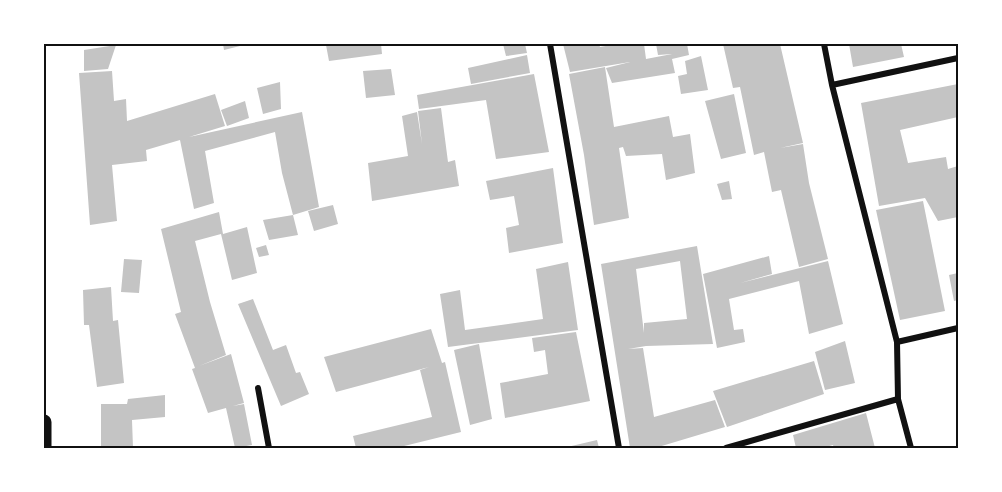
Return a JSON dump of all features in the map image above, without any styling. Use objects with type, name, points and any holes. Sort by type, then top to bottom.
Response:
[{"type":"main road","points":[[44,422],[45,448]]},
{"type":"street","points":[[550,44],[619,448]]},
{"type":"street","points":[[824,44],[832,85],[897,342],[898,399],[911,448]]},
{"type":"street","points":[[832,85],[958,58]]},
{"type":"street","points":[[897,342],[958,328]]},
{"type":"street","points":[[258,388],[268,448]]},
{"type":"street","points":[[726,448],[898,399]]},
{"type":"building","points":[[223,44],[248,44],[224,50]]},
{"type":"building","points":[[381,44],[382,54],[329,61],[326,45]]},
{"type":"building","points":[[503,44],[525,44],[527,53],[506,56]]},
{"type":"building","points":[[563,44],[599,44],[600,47],[617,44],[644,44],[646,59],[672,54],[658,55],[656,44],[687,44],[689,55],[672,59],[675,73],[612,83],[606,68],[630,62],[570,72]]},
{"type":"building","points":[[723,44],[780,44],[803,143],[780,148],[803,144],[809,183],[828,259],[799,267],[781,190],[772,192],[764,152],[754,155],[740,87],[733,88]]},
{"type":"building","points":[[849,44],[901,44],[904,57],[853,67]]},
{"type":"building","points":[[116,45],[108,69],[84,71],[84,50]]},
{"type":"building","points":[[527,55],[530,73],[471,84],[468,68]]},
{"type":"building","points":[[701,56],[708,90],[681,94],[678,76],[687,74],[685,61]]},
{"type":"building","points":[[605,67],[614,127],[669,116],[673,137],[690,134],[695,173],[666,180],[662,154],[626,156],[623,147],[619,148],[629,218],[594,225],[569,74]]},
{"type":"building","points":[[391,69],[395,95],[366,98],[363,71]]},
{"type":"building","points":[[112,71],[114,101],[126,99],[127,121],[215,94],[225,126],[189,137],[302,112],[319,207],[293,215],[282,173],[275,132],[205,151],[214,203],[194,209],[180,140],[146,150],[147,161],[112,165],[117,221],[90,225],[79,73]]},
{"type":"building","points":[[534,74],[549,152],[496,159],[486,100],[419,109],[417,95]]},
{"type":"building","points":[[280,82],[281,109],[263,114],[257,88]]},
{"type":"building","points":[[958,84],[958,117],[900,130],[908,163],[946,157],[948,169],[958,166],[958,217],[938,221],[925,198],[879,206],[861,103]]},
{"type":"building","points":[[734,94],[746,153],[721,159],[705,101]]},
{"type":"building","points":[[245,101],[249,118],[227,126],[221,110]]},
{"type":"building","points":[[441,108],[448,162],[455,160],[459,186],[372,201],[368,163],[408,156],[402,116],[417,112],[422,144],[418,111]]},
{"type":"building","points":[[553,168],[563,243],[509,253],[506,228],[519,225],[514,196],[490,200],[486,181]]},
{"type":"building","points":[[729,181],[732,199],[722,200],[717,184]]},
{"type":"building","points":[[923,201],[945,311],[900,320],[876,210]]},
{"type":"building","points":[[333,205],[338,224],[314,231],[308,211]]},
{"type":"building","points":[[219,212],[223,234],[247,227],[257,273],[232,280],[221,234],[195,241],[226,355],[199,366],[231,354],[244,403],[233,406],[244,404],[252,445],[235,448],[226,408],[208,413],[192,369],[195,368],[175,314],[181,312],[161,229]]},
{"type":"building","points":[[293,215],[298,235],[269,240],[263,220]]},
{"type":"building","points":[[266,245],[269,255],[259,257],[256,248]]},
{"type":"building","points":[[697,246],[713,344],[646,346],[628,349],[643,348],[654,417],[715,400],[725,427],[655,448],[630,448],[601,264]],"holes":[[[680,261],[687,319],[644,323],[644,333],[636,269]]]},
{"type":"building","points":[[769,256],[772,274],[740,283],[828,261],[843,324],[809,334],[799,281],[729,299],[734,330],[743,329],[745,342],[717,348],[703,274]]},
{"type":"building","points":[[124,259],[142,260],[139,293],[121,292]]},
{"type":"building","points":[[568,262],[578,330],[448,347],[440,294],[460,290],[465,330],[543,319],[536,269]]},
{"type":"building","points":[[958,273],[958,300],[954,301],[949,275]]},
{"type":"building","points":[[111,287],[113,321],[118,320],[124,383],[97,387],[89,325],[84,325],[83,290]]},
{"type":"building","points":[[253,299],[273,350],[286,345],[296,373],[300,372],[309,394],[281,406],[238,304]]},
{"type":"building","points":[[431,329],[442,363],[445,362],[461,432],[396,448],[356,448],[353,436],[432,417],[420,370],[429,367],[336,392],[324,357]]},
{"type":"building","points":[[576,332],[590,401],[505,418],[500,383],[548,374],[545,350],[534,352],[532,338]]},
{"type":"building","points":[[845,341],[855,383],[825,390],[815,352]]},
{"type":"building","points":[[479,344],[492,419],[470,425],[454,350]]},
{"type":"building","points":[[814,361],[824,394],[727,427],[713,391]]},
{"type":"building","points":[[165,395],[165,417],[132,420],[133,448],[101,448],[101,404],[127,404],[128,399]]},
{"type":"building","points":[[866,413],[875,448],[834,448],[833,445],[822,448],[796,448],[793,435]]},
{"type":"building","points":[[597,440],[599,448],[563,448]]}]
